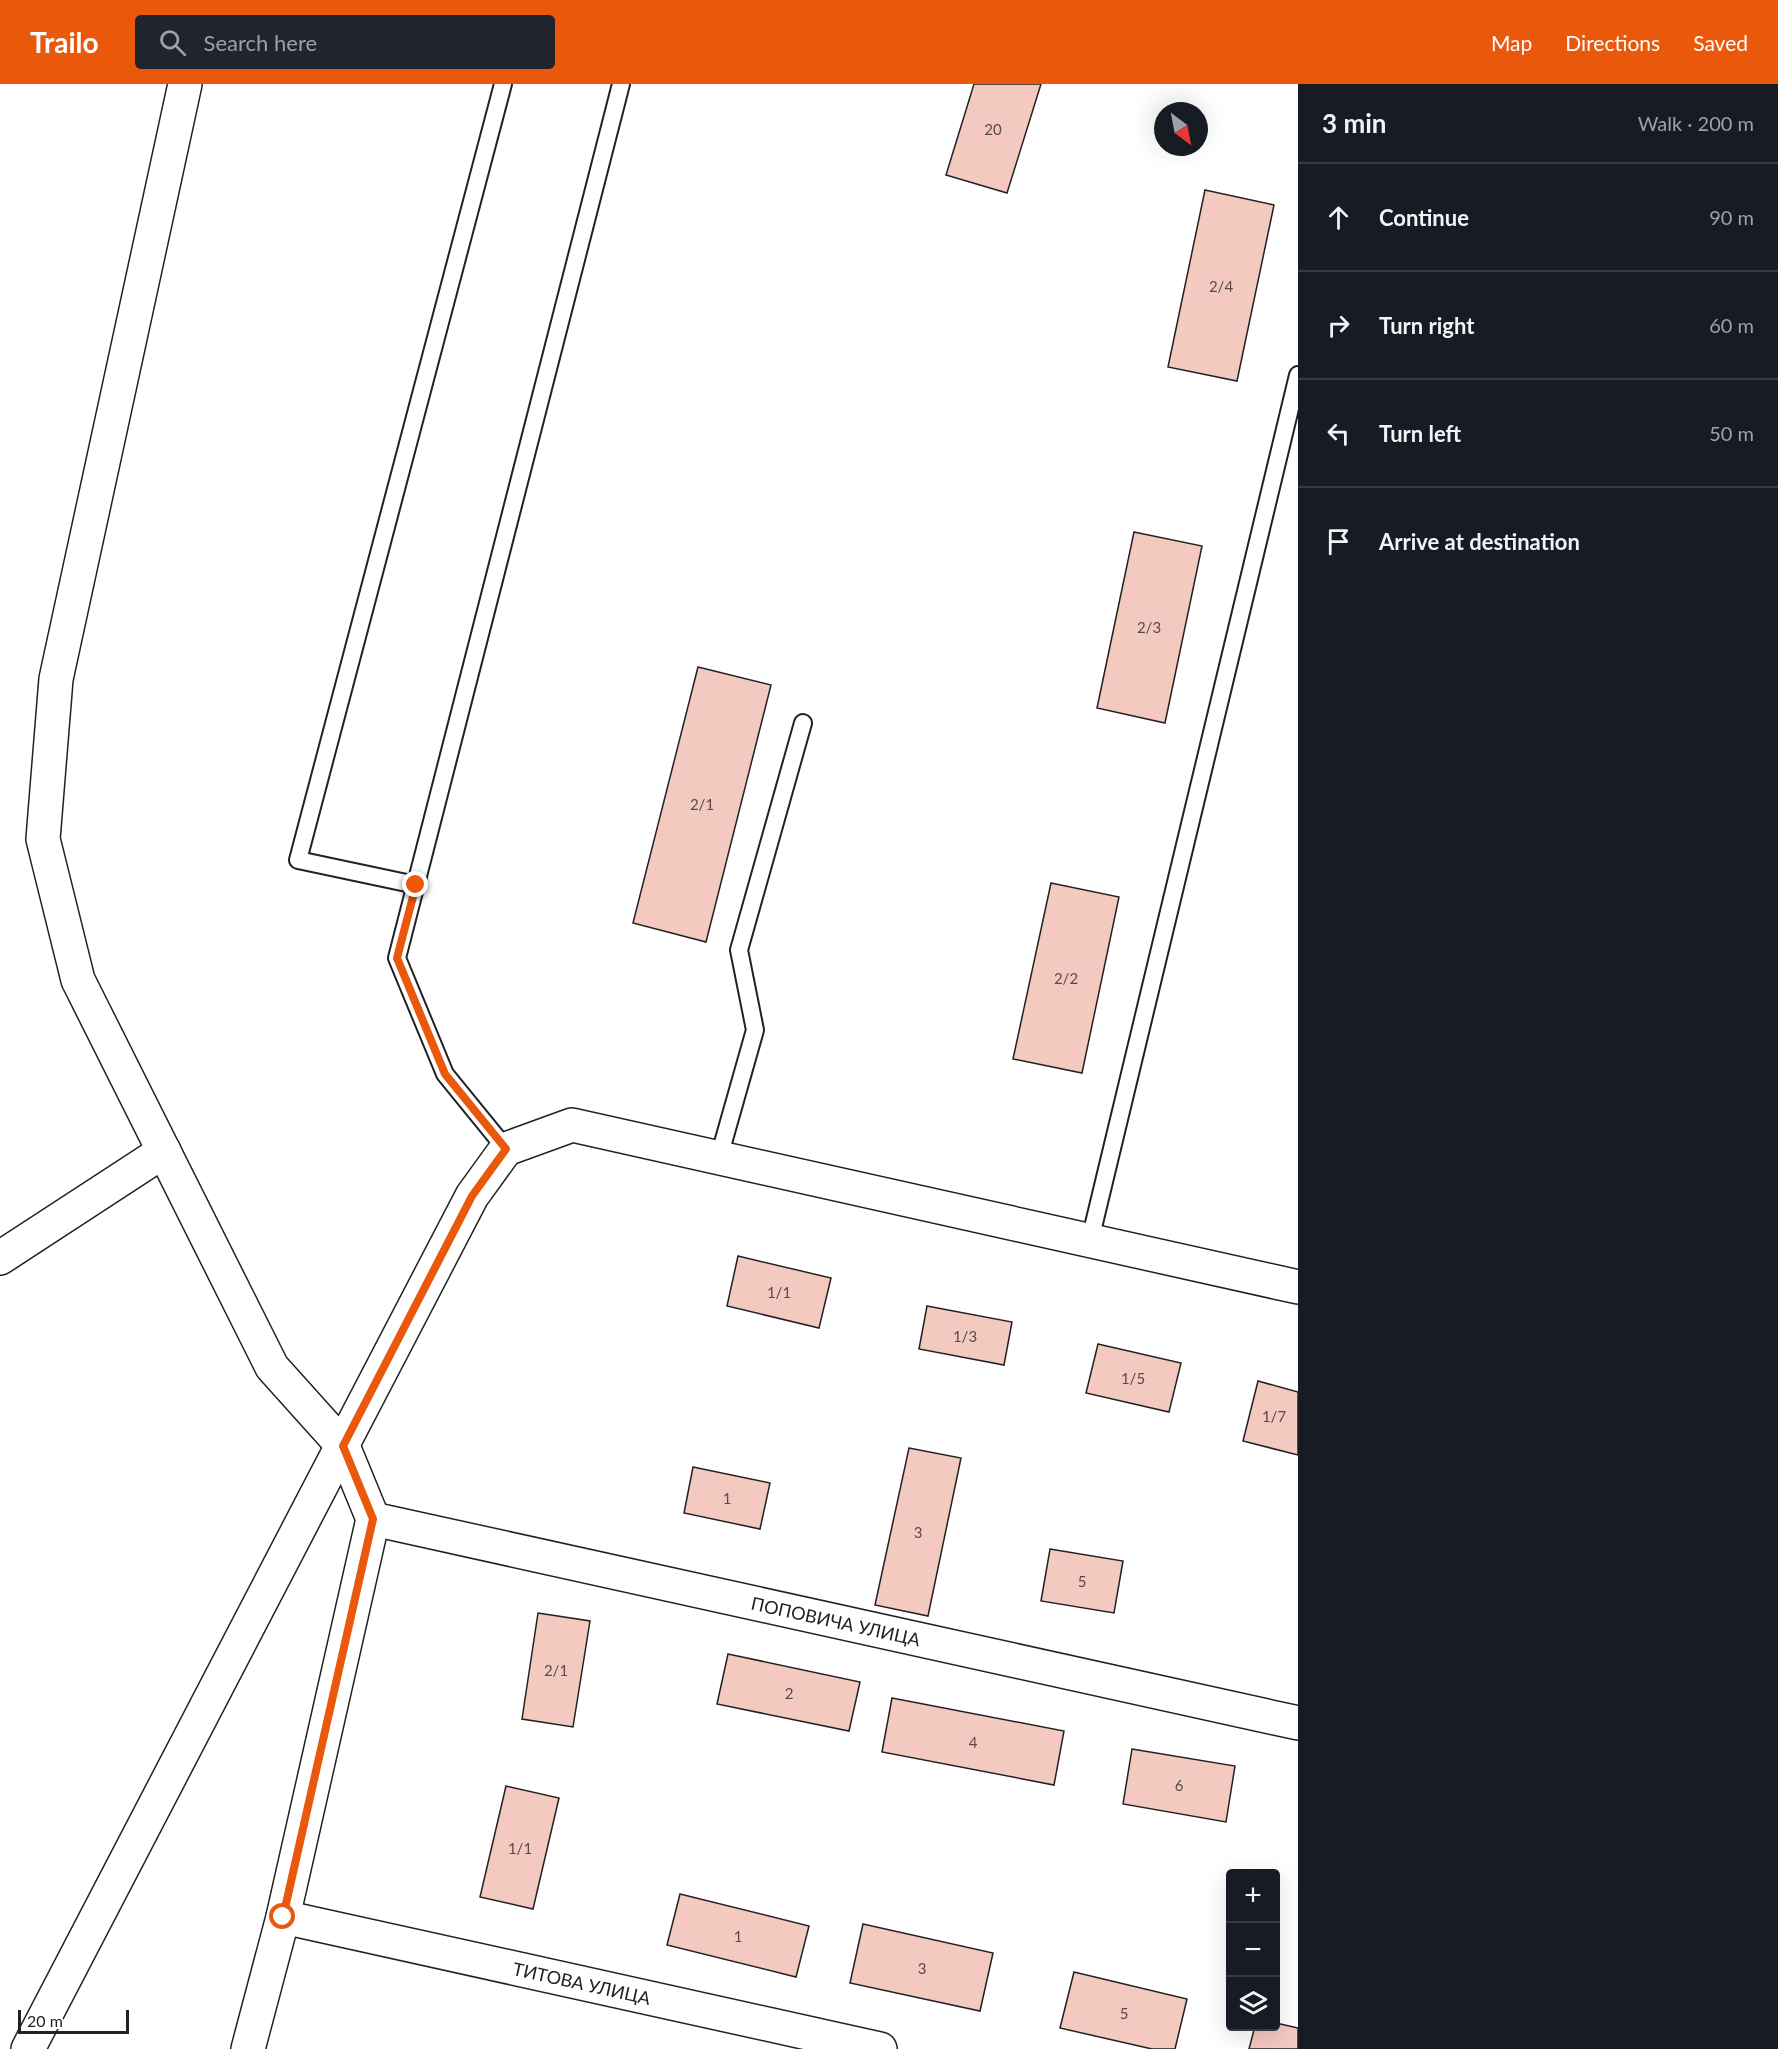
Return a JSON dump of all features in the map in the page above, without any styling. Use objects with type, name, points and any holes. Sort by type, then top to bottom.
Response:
[{"type":"street","points":[[185,84],[56,680],[43,839],[78,980],[272,1367],[343,1446],[373,1519],[283,1917],[248,2049]]},
{"type":"street","points":[[28,2049],[472,1196],[506,1149],[572,1125],[1298,1287]]},
{"type":"street","points":[[0,1258],[164,1151]]},
{"type":"street","name":"ПОПОВИЧА УЛИЦА","points":[[373,1519],[1298,1724]]},
{"type":"street","name":"ТИТОВА УЛИЦА","points":[[283,1917],[880,2049]]},
{"type":"lane","points":[[416,885],[298,860],[503,84]]},
{"type":"lane","points":[[506,1149],[445,1074],[397,958],[621,84]]},
{"type":"lane","points":[[1090,1240],[1298,375]]},
{"type":"lane","points":[[719,1157],[755,1030],[739,950],[803,723]]},
{"type":"building","points":[[974,84],[1041,84],[1007,193],[946,175]]},
{"type":"building","points":[[1205,190],[1274,205],[1237,381],[1168,367]]},
{"type":"building","points":[[1134,532],[1202,546],[1165,723],[1097,708]]},
{"type":"building","points":[[698,667],[771,685],[706,942],[633,923]]},
{"type":"building","points":[[1051,883],[1119,897],[1082,1073],[1013,1059]]},
{"type":"building","points":[[738,1256],[831,1278],[819,1328],[727,1306]]},
{"type":"building","points":[[927,1306],[1012,1322],[1004,1365],[919,1349]]},
{"type":"building","points":[[1098,1344],[1181,1363],[1169,1412],[1086,1393]]},
{"type":"building","points":[[1258,1381],[1298,1392],[1298,1455],[1243,1441]]},
{"type":"building","points":[[909,1448],[961,1458],[928,1616],[875,1605]]},
{"type":"building","points":[[693,1467],[770,1483],[760,1529],[684,1513]]},
{"type":"building","points":[[1050,1549],[1123,1561],[1114,1613],[1041,1601]]},
{"type":"building","points":[[538,1613],[590,1621],[573,1727],[522,1719]]},
{"type":"building","points":[[728,1654],[860,1682],[849,1731],[717,1704]]},
{"type":"building","points":[[892,1698],[1064,1731],[1054,1785],[882,1752]]},
{"type":"building","points":[[1132,1749],[1235,1766],[1226,1822],[1123,1804]]},
{"type":"building","points":[[506,1786],[559,1798],[533,1909],[480,1897]]},
{"type":"building","points":[[680,1894],[809,1926],[796,1977],[667,1945]]},
{"type":"building","points":[[863,1924],[993,1953],[980,2011],[850,1983]]},
{"type":"building","points":[[1074,1972],[1187,1999],[1175,2049],[1152,2049],[1060,2028]]},
{"type":"building","points":[[1280,2024],[1298,2028],[1298,2049],[1249,2049],[1254,2031],[1280,2031]]},
{"type":"route","points":[[283,1917],[373,1519],[343,1446],[472,1196],[506,1149],[445,1074],[397,958],[416,885]]}]
